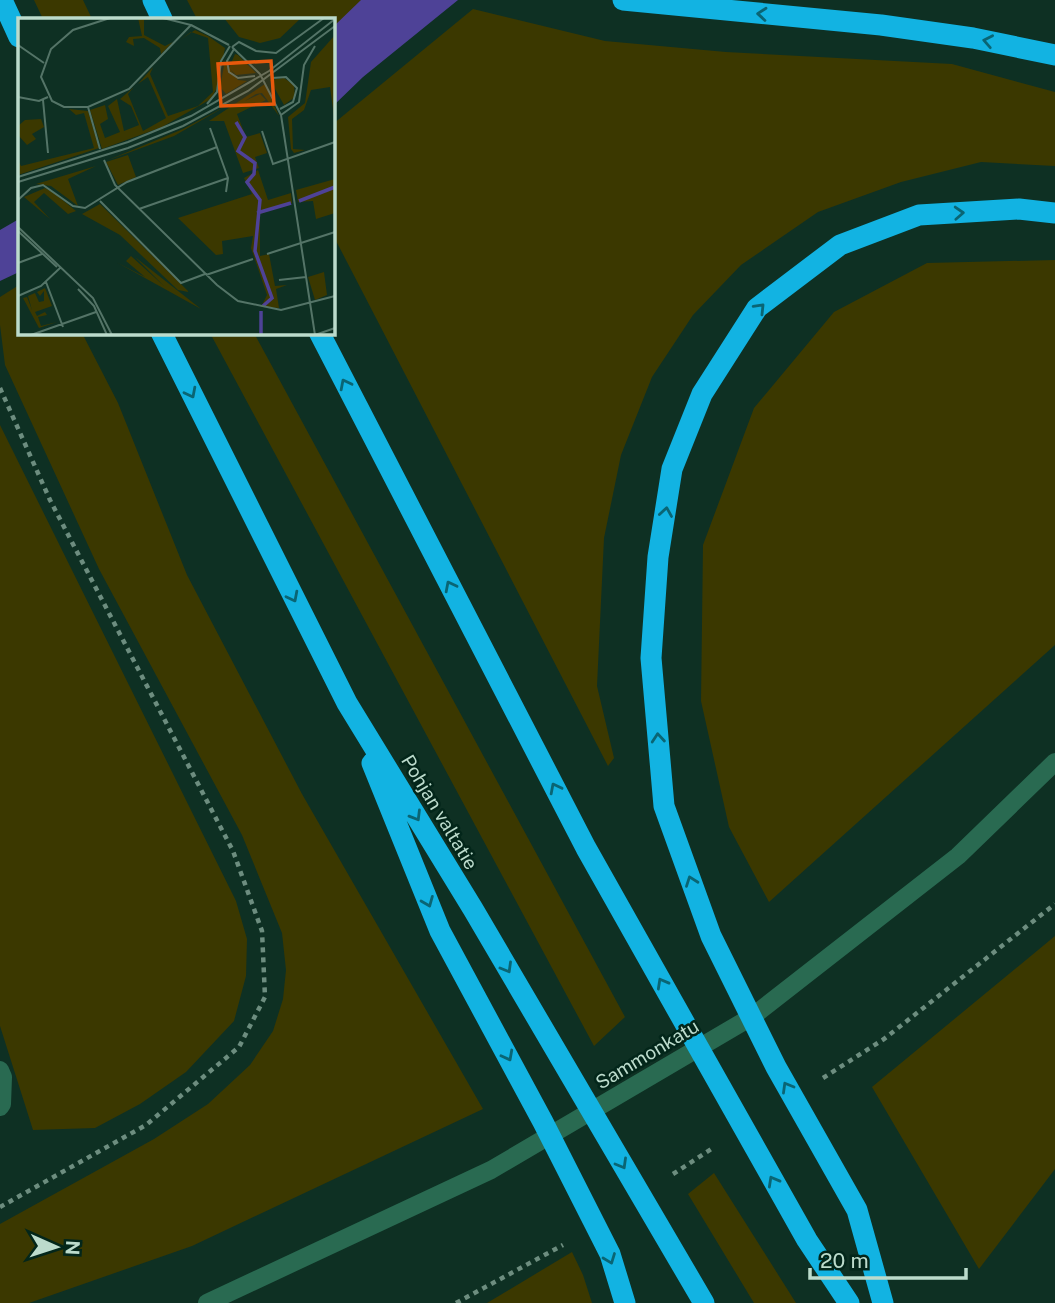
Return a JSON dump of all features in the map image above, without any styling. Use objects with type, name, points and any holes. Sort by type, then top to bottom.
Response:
[{"type":"highway","points":[[2,0],[18,35]]},
{"type":"highway","points":[[153,0],[162,18]]},
{"type":"highway","points":[[623,0],[881,25],[974,38],[1055,55]]},
{"type":"highway","points":[[883,1303],[857,1210],[776,1067],[711,936],[664,806],[651,658],[658,557],[673,469],[702,394],[757,308],[840,244],[919,215],[1019,209],[1055,213]]},
{"type":"highway","name":"Pohjan valtatie","points":[[161,334],[347,703],[473,909],[700,1296]]},
{"type":"highway","points":[[320,334],[586,848],[807,1240],[849,1303]]},
{"type":"highway","points":[[347,703],[440,931],[604,1242],[625,1303]]},
{"type":"main road","name":"Sammonkatu","points":[[208,1303],[491,1170],[752,1016],[958,856],[1055,762]]},
{"type":"main road","points":[[0,1070],[3,1077],[0,1107]]},
{"type":"path","points":[[0,388],[50,500],[233,851],[262,931],[265,997],[239,1047],[146,1125],[0,1208]]},
{"type":"shaded area","points":[[34,0],[83,0],[92,18],[43,18]]},
{"type":"shaded area","points":[[187,0],[384,0],[334,42],[334,18],[196,18]]},
{"type":"shaded area","points":[[361,0],[458,0],[363,77],[334,105],[334,26]]},
{"type":"shaded area","points":[[473,9],[605,41],[726,52],[952,64],[1055,92],[1055,166],[981,162],[901,182],[818,212],[741,265],[693,315],[652,377],[621,455],[604,538],[597,686],[614,758],[608,766],[334,237],[334,123]]},
{"type":"shaded area","points":[[18,220],[18,272],[0,281],[0,230]]},
{"type":"shaded area","points":[[1055,260],[1055,645],[769,902],[729,827],[701,701],[703,545],[754,408],[834,312],[927,263]]},
{"type":"shaded area","points":[[18,286],[18,334],[83,334],[118,403],[187,575],[302,794],[483,1109],[192,1246],[29,1303],[0,1303],[0,1224],[154,1139],[208,1104],[250,1065],[273,1031],[283,999],[286,970],[282,933],[242,835],[99,569],[5,365],[0,297]]},
{"type":"shaded area","points":[[211,334],[255,334],[625,1017],[594,1046]]},
{"type":"shaded area","points":[[0,425],[236,901],[247,939],[246,976],[234,1021],[186,1072],[140,1104],[95,1128],[33,1130],[0,1026]]},
{"type":"shaded area","points":[[1055,936],[1055,1169],[979,1269],[872,1087]]},
{"type":"shaded area","points":[[714,1173],[796,1303],[754,1303],[688,1194]]},
{"type":"shaded area","points":[[572,1252],[592,1303],[487,1303]]}]
